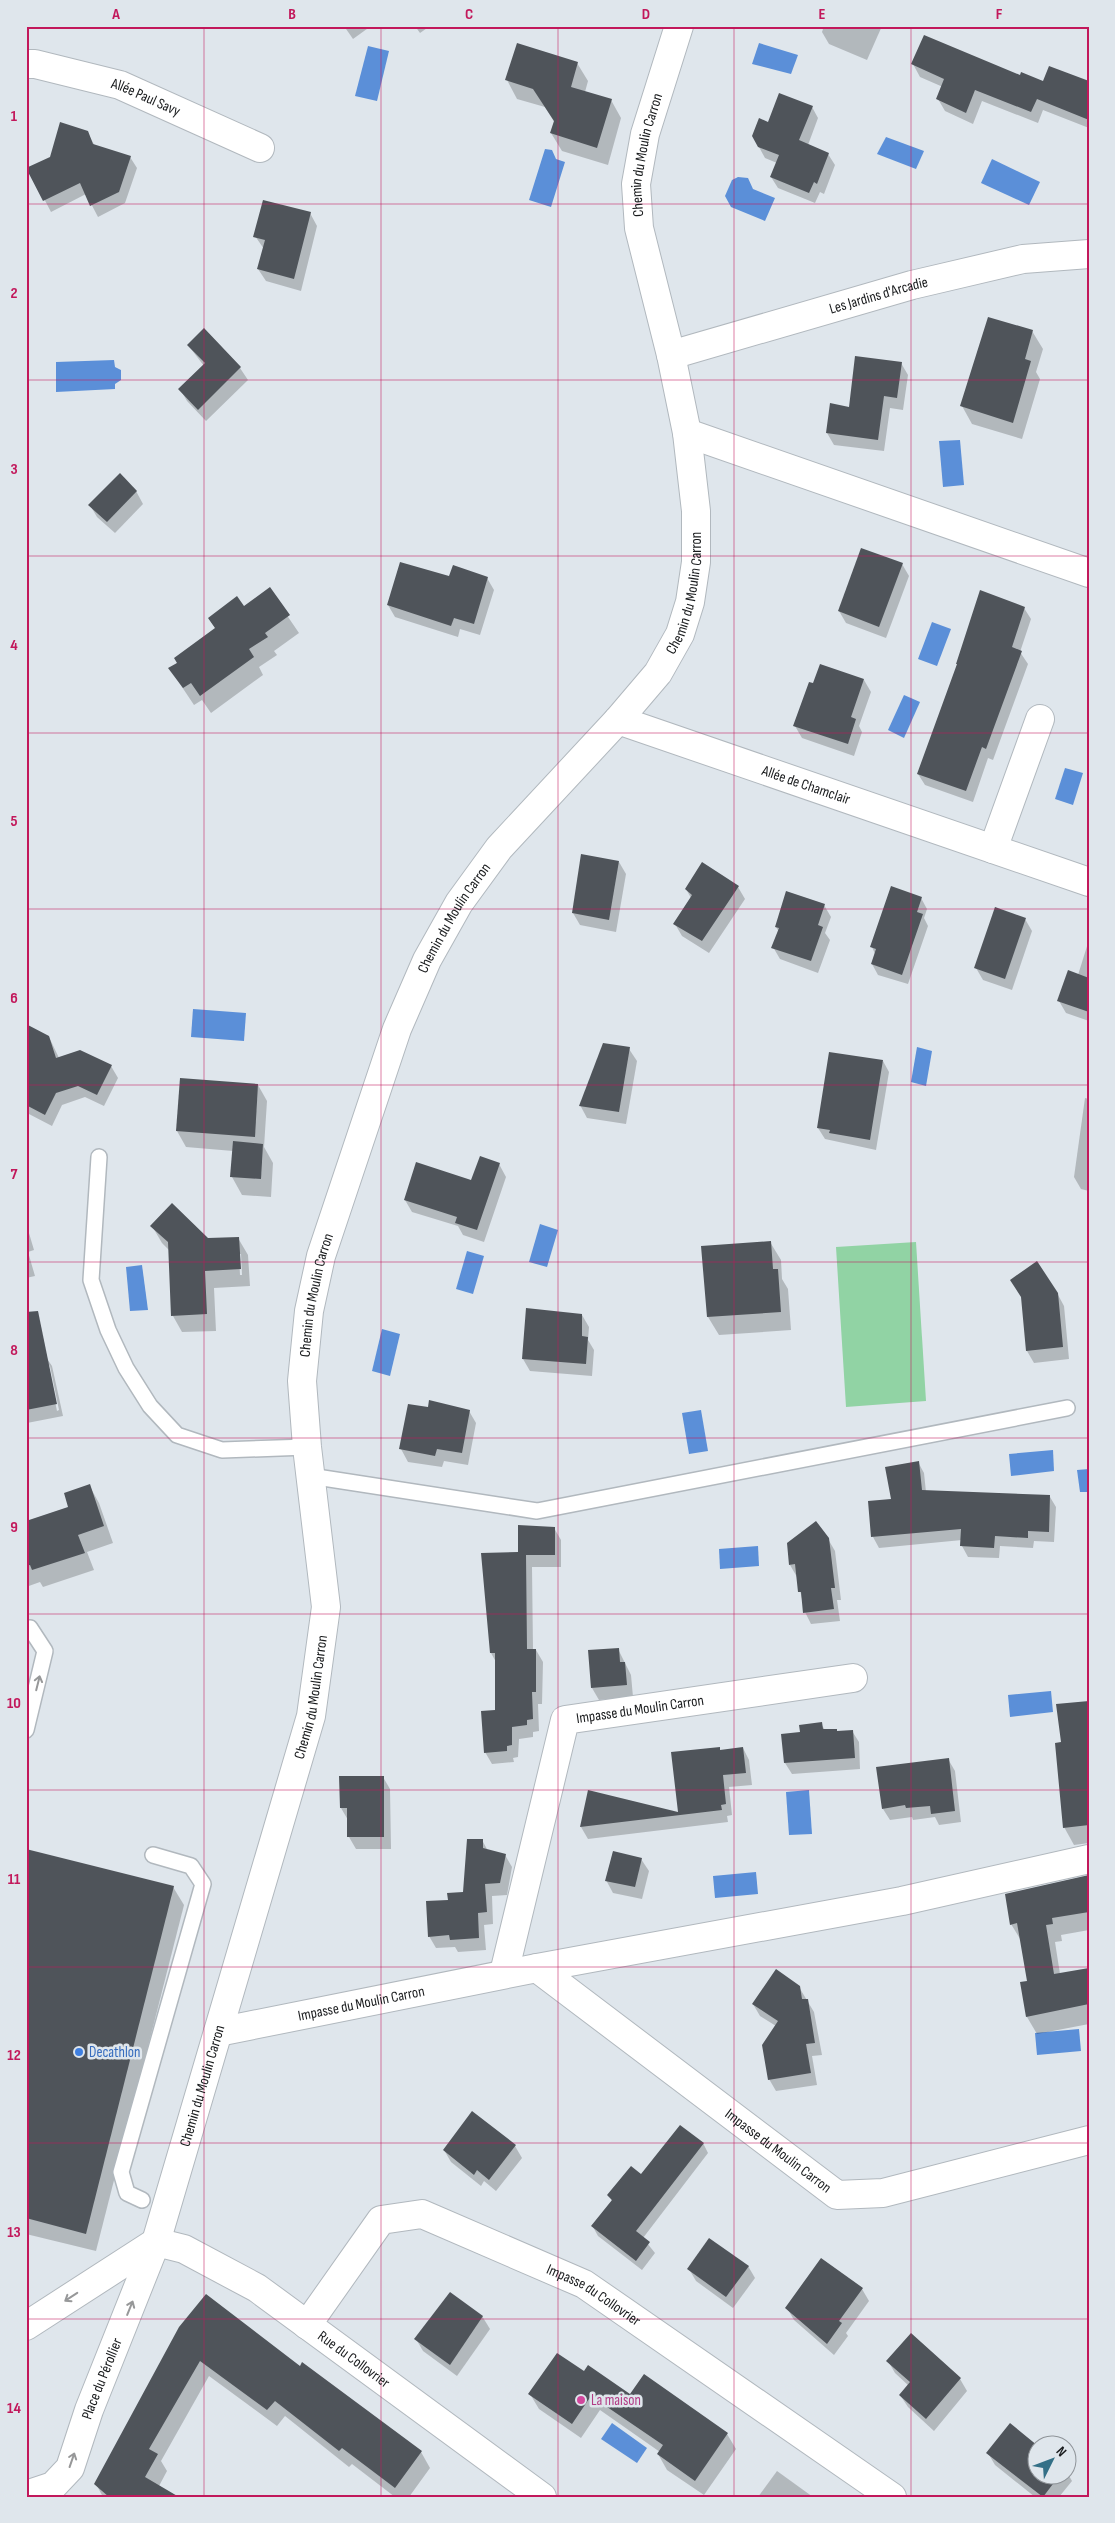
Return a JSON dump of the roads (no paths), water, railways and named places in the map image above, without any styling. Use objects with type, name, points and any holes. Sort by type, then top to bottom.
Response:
[{"type":"street","name":"Chemin du Moulin Carron","points":[[156,2242],[311,1716],[326,1607],[307,1448],[302,1381],[309,1311],[321,1256],[405,1012],[427,960],[459,903],[499,848],[618,720],[658,673],[680,634],[690,602],[696,562],[696,511],[688,433],[672,355],[638,228],[636,184],[645,134],[679,26]]},
{"type":"street","name":"Allée Paul Savy","points":[[26,64],[35,64],[120,85],[260,148]]},
{"type":"street","name":"Les Jardins d'Arcadie","points":[[672,355],[912,285],[1023,259],[1089,254]]},
{"type":"street","points":[[688,433],[1089,572]]},
{"type":"street","points":[[993,849],[1040,719]]},
{"type":"street","name":"Allée de Chamclair","points":[[618,720],[1089,882]]},
{"type":"street","name":"Impasse du Moulin Carron","points":[[504,1973],[565,1720],[853,1678]]},
{"type":"street","name":"Impasse du Moulin Carron","points":[[218,2032],[504,1973],[902,1901],[1089,1859]]},
{"type":"street","name":"Impasse du Moulin Carron","points":[[537,1968],[837,2195],[882,2194],[1089,2140]]},
{"type":"street","name":"Impasse du Collovrier","points":[[306,2325],[381,2220],[422,2214],[584,2284],[892,2497]]},
{"type":"street","points":[[26,2326],[156,2242]]},
{"type":"street","name":"Rue du Collovrier","points":[[156,2242],[184,2249],[256,2288],[542,2497]]},
{"type":"street","name":"Place du Pérollier","points":[[26,2495],[53,2486],[70,2468],[89,2410],[156,2242]]},
{"type":"lane","points":[[99,1157],[91,1280],[108,1330],[126,1368],[150,1406],[177,1435],[222,1450],[307,1448]]},
{"type":"lane","points":[[310,1476],[537,1511],[1067,1408]]},
{"type":"lane","points":[[26,1628],[30,1628],[46,1650],[26,1730]]},
{"type":"lane","points":[[142,2200],[127,2193],[121,2172],[203,1884],[191,1866],[153,1855]]},
{"type":"water","points":[[759,43],[798,55],[791,74],[752,64]]},
{"type":"water","points":[[368,46],[389,51],[377,101],[355,96]]},
{"type":"water","points":[[886,137],[924,151],[916,169],[877,154]]},
{"type":"water","points":[[545,149],[552,150],[556,159],[565,162],[551,207],[529,200]]},
{"type":"water","points":[[992,159],[1040,182],[1029,205],[981,183]]},
{"type":"water","points":[[738,177],[748,178],[753,189],[775,198],[765,221],[731,207],[725,196],[732,180]]},
{"type":"water","points":[[114,360],[115,367],[121,370],[121,380],[115,384],[115,389],[56,392],[56,362]]},
{"type":"water","points":[[960,440],[964,485],[943,487],[939,441]]},
{"type":"water","points":[[932,622],[951,629],[937,666],[918,659]]},
{"type":"water","points":[[904,695],[920,702],[904,738],[888,730]]},
{"type":"water","points":[[1065,768],[1083,773],[1073,805],[1055,799]]},
{"type":"water","points":[[193,1009],[246,1013],[244,1041],[191,1037]]},
{"type":"water","points":[[917,1047],[932,1051],[926,1086],[911,1082]]},
{"type":"water","points":[[540,1224],[558,1230],[547,1267],[529,1262]]},
{"type":"water","points":[[467,1251],[484,1256],[473,1294],[456,1289]]},
{"type":"water","points":[[142,1265],[148,1310],[130,1311],[126,1267]]},
{"type":"water","points":[[382,1329],[400,1334],[390,1376],[372,1371]]},
{"type":"water","points":[[701,1410],[708,1451],[689,1454],[682,1413]]},
{"type":"water","points":[[1053,1450],[1054,1471],[1011,1476],[1009,1454]]},
{"type":"water","points":[[1089,1469],[1089,1492],[1080,1492],[1077,1470]]},
{"type":"water","points":[[758,1546],[759,1566],[720,1569],[719,1549]]},
{"type":"water","points":[[1051,1691],[1053,1712],[1010,1717],[1008,1695]]},
{"type":"water","points":[[809,1790],[812,1834],[789,1835],[786,1792]]},
{"type":"water","points":[[756,1872],[758,1894],[715,1898],[713,1876]]},
{"type":"water","points":[[1079,2029],[1081,2051],[1037,2055],[1035,2033]]},
{"type":"water","points":[[612,2423],[647,2448],[637,2463],[601,2439]]},
{"type":"place","name":"Decathlon","points":[[79,2052]]},
{"type":"place","name":"La maison","points":[[581,2400]]}]
